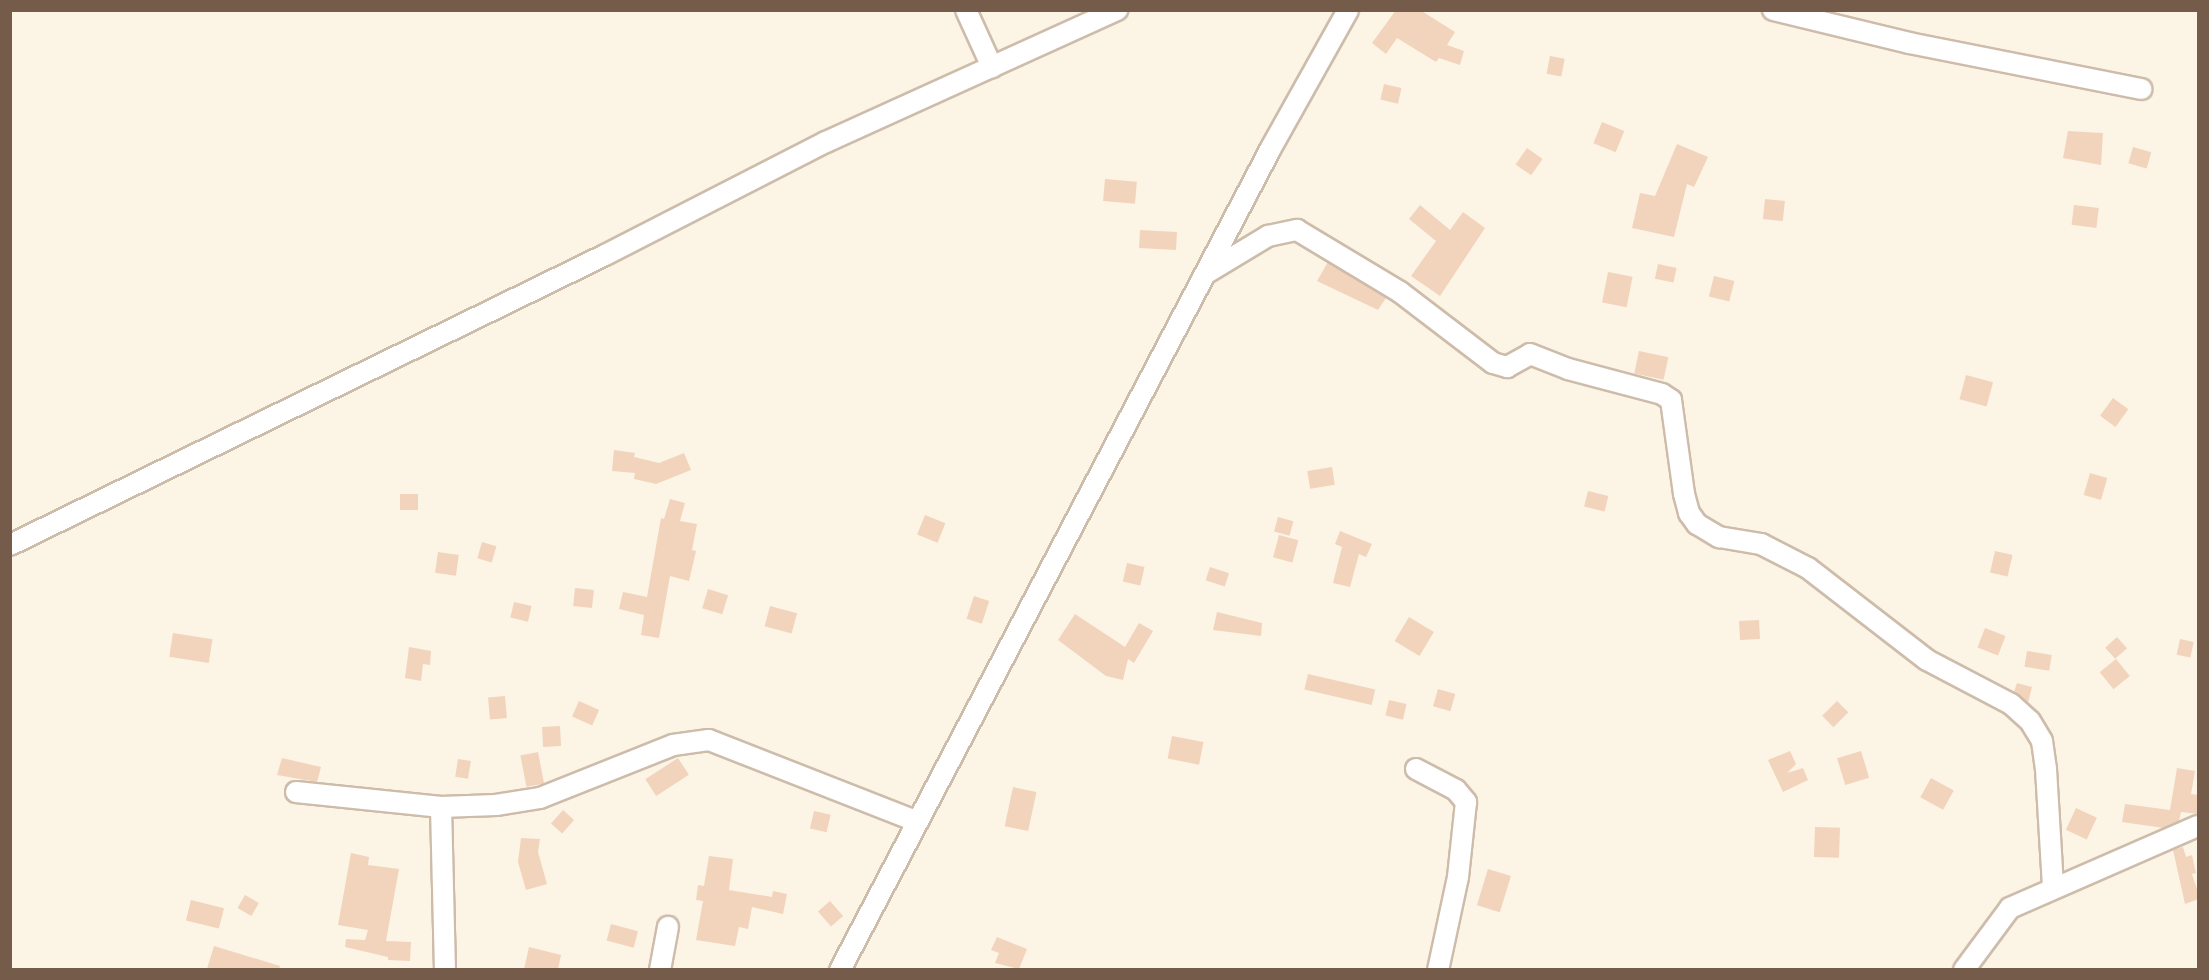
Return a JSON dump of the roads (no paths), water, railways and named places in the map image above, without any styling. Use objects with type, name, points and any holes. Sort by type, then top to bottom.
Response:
[{"type":"street","points":[[966,10],[992,67]]},
{"type":"street","points":[[10,545],[605,255],[825,142],[1117,10]]},
{"type":"street","points":[[840,969],[1205,274],[1348,10]]},
{"type":"street","points":[[1773,10],[1909,43],[2141,88]]},
{"type":"street","points":[[1205,274],[1268,236],[1285,229],[1297,230],[1400,291],[1493,363],[1507,367],[1530,354],[1568,369],[1662,394],[1671,399],[1684,494],[1689,513],[1697,524],[1719,537],[1761,544],[1808,568],[1928,660],[2001,698],[2030,721],[2042,741],[2046,769],[2053,888]]},
{"type":"street","points":[[296,792],[441,807],[540,798],[694,740],[730,746],[916,821]]},
{"type":"street","points":[[1416,769],[1456,790],[1466,802],[1458,877],[1438,969]]},
{"type":"street","points":[[441,807],[445,969]]},
{"type":"street","points":[[1964,969],[2010,908],[2199,826]]},
{"type":"street","points":[[660,969],[668,927]]}]
